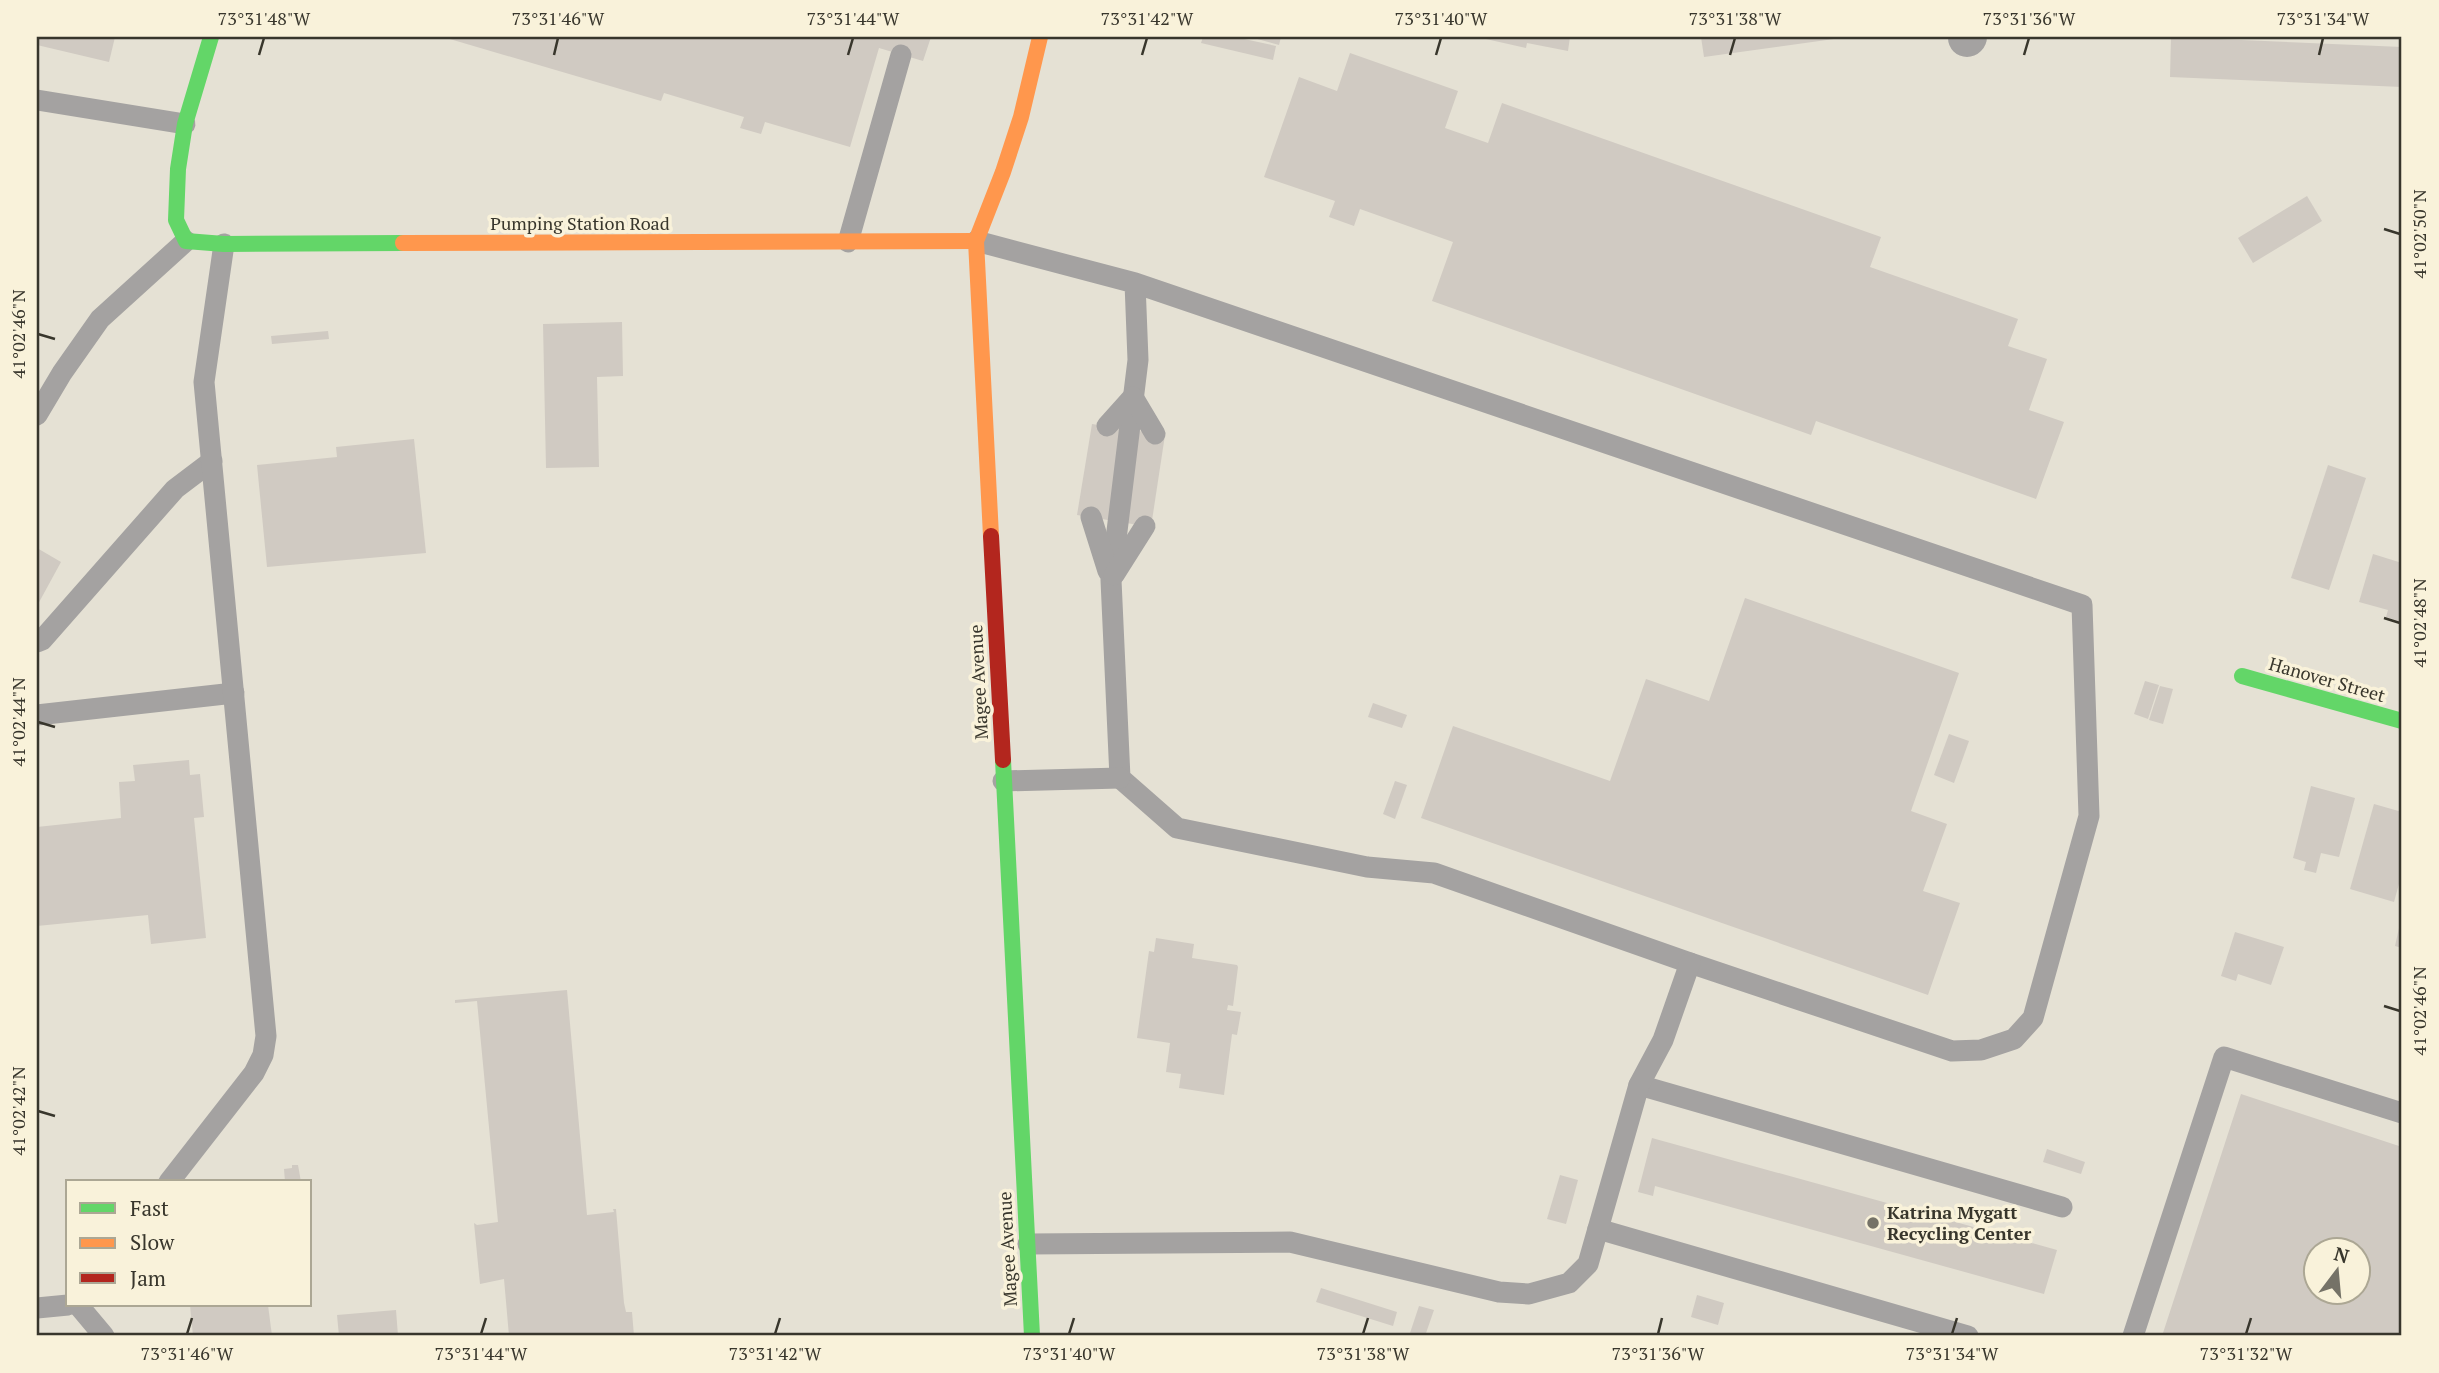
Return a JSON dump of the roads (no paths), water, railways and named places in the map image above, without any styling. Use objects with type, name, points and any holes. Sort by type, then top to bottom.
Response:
[{"type":"street","points":[[186,241],[176,219],[178,169],[185,124],[211,37]]},
{"type":"street","name":"Magee Avenue","points":[[1032,1336],[975,241],[1003,172],[1021,117],[1040,37]]},
{"type":"street","name":"Pumping Station Road","points":[[186,241],[224,244],[975,241]]},
{"type":"street","name":"Hanover Street","points":[[2242,676],[2402,720]]},
{"type":"lane","points":[[848,242],[901,55]]},
{"type":"lane","points":[[37,100],[185,124]]},
{"type":"lane","points":[[37,415],[62,373],[100,319],[186,241]]},
{"type":"lane","points":[[975,241],[1135,284],[2081,605],[2089,816],[2033,1018],[2014,1039],[1981,1050],[1952,1051],[1434,873],[1367,867],[1177,828],[1120,778],[1003,781]]},
{"type":"lane","points":[[171,1180],[254,1073],[263,1055],[266,1036],[204,382],[224,244]]},
{"type":"lane","points":[[1120,778],[1111,580],[1138,360],[1135,284]]},
{"type":"lane","points":[[1107,426],[1133,397]]},
{"type":"lane","points":[[1133,397],[1155,434]]},
{"type":"lane","points":[[37,642],[42,640],[176,489],[212,461]]},
{"type":"lane","points":[[1091,517],[1111,580]]},
{"type":"lane","points":[[1111,580],[1145,526]]},
{"type":"lane","points":[[37,715],[234,693]]},
{"type":"lane","points":[[1028,1244],[1290,1242],[1499,1292],[1529,1294],[1569,1283],[1588,1264],[1639,1085],[1663,1040],[1690,963]]},
{"type":"lane","points":[[2133,1336],[2224,1057],[2402,1113]]},
{"type":"lane","points":[[1639,1085],[2062,1207]]},
{"type":"lane","points":[[1598,1229],[1968,1336]]},
{"type":"lane","points":[[37,1308],[66,1305]]},
{"type":"lane","points":[[79,1306],[104,1336]]},
{"type":"place","name":"Katrina Mygatt Recycling Center","points":[[1873,1223]]}]
